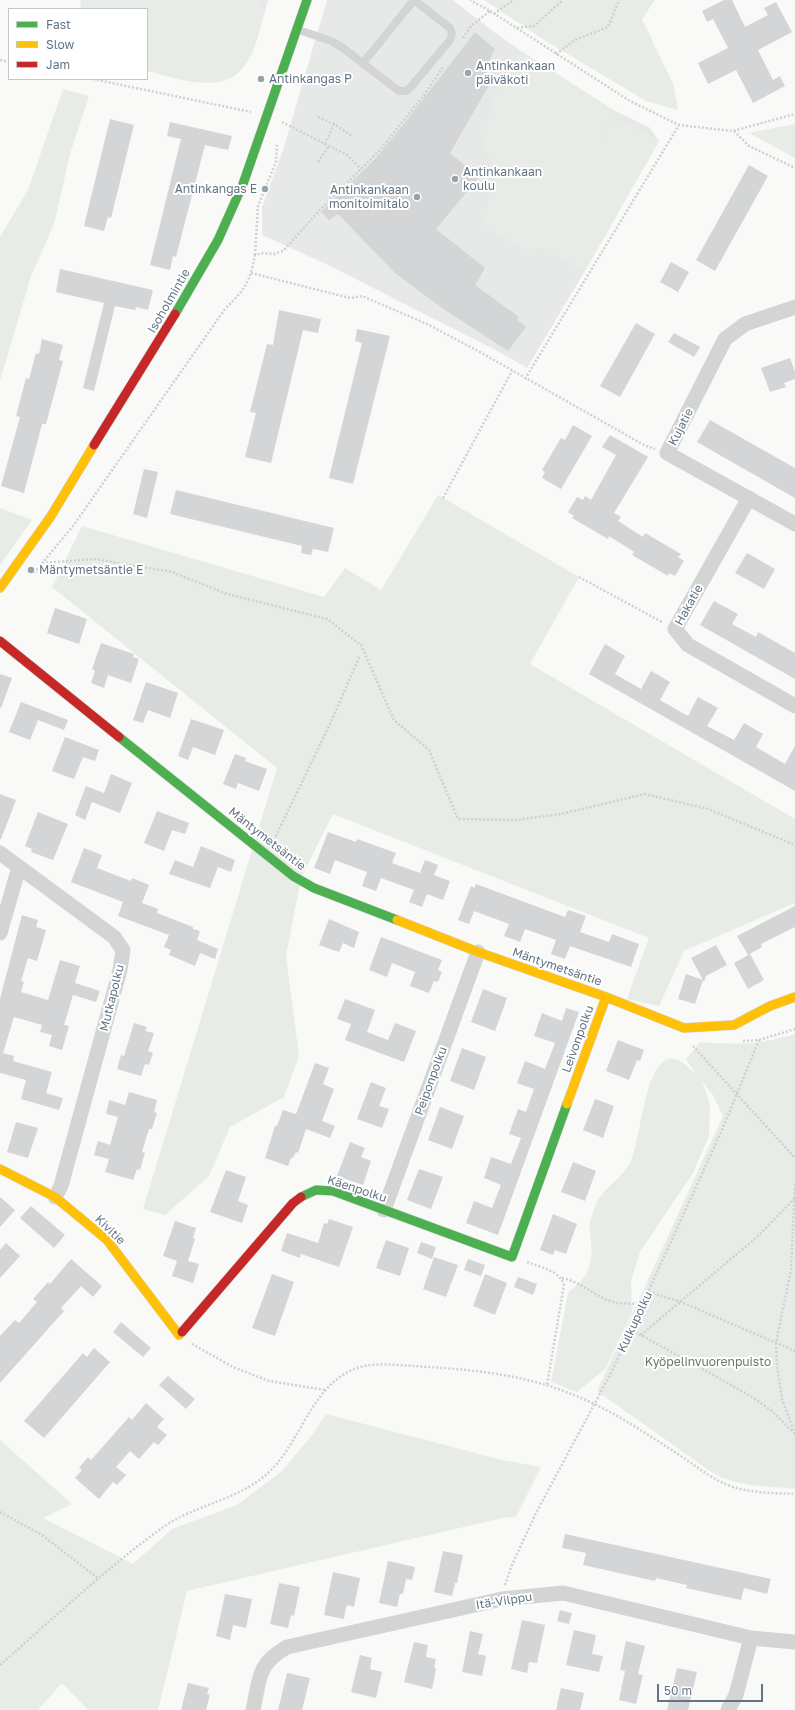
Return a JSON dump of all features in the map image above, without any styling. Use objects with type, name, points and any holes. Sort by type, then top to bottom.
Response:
[{"type":"street","name":"Isoholmintie","points":[[0,588],[51,516],[115,410],[156,347],[218,240],[243,184],[307,0]]},
{"type":"street","name":"Kujatie","points":[[795,308],[745,324],[725,339],[667,453],[795,524]]},
{"type":"street","name":"Hakatie","points":[[749,498],[675,629],[688,646],[795,706]]},
{"type":"street","name":"Mäntymetsäntie","points":[[0,641],[293,876],[314,888],[478,952],[606,997]]},
{"type":"street","name":"Mutkapolku","points":[[0,853],[114,937],[123,950],[120,970],[61,1186],[55,1197]]},
{"type":"street","points":[[0,933],[19,867]]},
{"type":"street","name":"Peiponpolku","points":[[384,1210],[478,952]]},
{"type":"street","name":"Leivonpolku","points":[[512,1257],[606,997],[684,1028],[734,1025],[770,1006],[795,997]]},
{"type":"street","name":"Kivitie","points":[[0,1169],[55,1197],[107,1240],[179,1335]]},
{"type":"street","name":"Käenpolku","points":[[179,1335],[292,1203],[303,1194],[319,1188],[333,1191],[512,1257]]},
{"type":"street","name":"Itä-Vilppu","points":[[253,1710],[262,1668],[272,1656],[288,1647],[502,1599],[563,1593],[752,1638],[795,1642]]},
{"type":"street","points":[[728,1710],[736,1695],[752,1638]]},
{"type":"lane","points":[[298,29],[331,41],[399,90],[406,91],[450,40],[452,34],[450,28],[414,0],[363,63]]},
{"type":"path","points":[[470,0],[517,28],[630,102],[679,125],[733,131],[795,114]]},
{"type":"path","points":[[494,14],[513,0]]},
{"type":"path","points":[[517,28],[534,26],[563,0]]},
{"type":"path","points":[[556,54],[575,40],[608,27],[619,0]]},
{"type":"path","points":[[462,39],[471,26],[490,11]]},
{"type":"path","points":[[254,255],[263,253],[274,254],[283,251],[319,211],[380,150],[424,95],[446,64]]},
{"type":"path","points":[[98,80],[250,111],[282,122],[347,155],[361,168]]},
{"type":"path","points":[[280,128],[285,115]]},
{"type":"path","points":[[318,117],[334,124],[352,136]]},
{"type":"path","points":[[325,144],[334,124]]},
{"type":"path","points":[[525,379],[679,125]]},
{"type":"path","points":[[733,131],[749,146],[795,168]]},
{"type":"path","points":[[29,579],[73,526],[225,309],[244,290],[251,273],[254,255],[258,206],[276,162],[277,141]]},
{"type":"path","points":[[318,162],[329,146]]},
{"type":"path","points":[[251,273],[350,298],[362,296],[427,324],[644,445],[667,453]]},
{"type":"path","points":[[443,498],[512,371]]},
{"type":"path","points":[[42,564],[95,559],[172,572],[227,594],[327,619],[361,645],[394,720],[428,750],[458,819],[516,820],[561,814],[645,794],[708,809],[795,845]]},
{"type":"path","points":[[579,577],[675,629]]},
{"type":"path","points":[[267,855],[331,722],[360,655]]},
{"type":"path","name":"Kulkupolku","points":[[502,1599],[508,1573],[524,1539],[632,1330],[759,1040]]},
{"type":"path","points":[[692,1044],[736,1095],[795,1158]]},
{"type":"path","points":[[632,1330],[749,1395],[772,1411],[795,1434],[782,1399],[777,1366],[776,1342],[790,1270],[795,1183]]},
{"type":"path","points":[[641,1335],[757,1237],[795,1198]]},
{"type":"path","points":[[512,1257],[557,1273],[562,1278],[564,1285],[563,1300],[546,1385]]},
{"type":"path","points":[[562,1278],[589,1289],[602,1298],[621,1304],[644,1303]]},
{"type":"path","points":[[649,1292],[681,1302],[795,1351]]},
{"type":"path","points":[[179,1335],[198,1348],[233,1367],[270,1381],[325,1390]]},
{"type":"path","points":[[0,1665],[99,1579],[164,1527],[197,1508],[244,1490],[270,1471],[290,1445],[325,1390],[345,1373],[372,1365],[421,1366],[474,1371],[508,1376],[546,1385],[595,1404],[622,1418],[712,1477],[729,1486],[755,1491],[795,1494]]},
{"type":"path","points":[[0,1512],[42,1535],[99,1579]]},
{"type":"shaded area","points":[[253,0],[268,0],[265,12]]},
{"type":"shaded area","name":"Antinkankaan koulu","points":[[327,0],[453,0],[521,51],[615,111],[649,127],[659,141],[585,271],[527,368],[503,354],[328,265],[262,235],[262,207],[283,150]]},
{"type":"green space","points":[[81,0],[253,0],[265,12],[252,54],[240,71],[229,79],[203,83],[148,71],[148,8],[80,8]]},
{"type":"green space","points":[[484,0],[655,0],[642,19],[674,86],[678,110],[646,101],[549,43]]},
{"type":"green space","points":[[521,51],[615,111],[595,152],[614,117],[659,141],[585,271],[545,248],[523,249],[485,227],[493,169],[485,146],[487,128],[494,96]]},
{"type":"green space","points":[[63,89],[89,96],[70,154],[54,224],[31,276],[0,381],[0,237],[28,190]]},
{"type":"green space","points":[[795,124],[795,158],[749,133]]},
{"type":"green space","points":[[438,495],[579,577],[530,664],[795,819],[795,903],[684,951],[659,1006],[627,999],[649,938],[333,814],[301,878],[286,956],[299,1056],[284,1097],[230,1127],[209,1176],[165,1215],[143,1209],[277,768],[52,587],[82,526],[324,597],[345,568],[381,590]]},
{"type":"green space","points":[[0,508],[32,520],[0,565]]},
{"type":"green space","name":"Kyöpelinvuorenpuisto","points":[[795,1034],[795,1489],[743,1483],[723,1478],[713,1473],[598,1392],[598,1389],[723,1116],[713,1095],[702,1081],[710,1105],[709,1136],[693,1173],[640,1252],[631,1281],[632,1312],[606,1368],[577,1392],[551,1382],[568,1293],[585,1276],[590,1265],[590,1225],[594,1210],[600,1197],[621,1175],[632,1158],[647,1093],[656,1071],[666,1060],[675,1059],[680,1061],[695,1073],[686,1059],[700,1042],[726,1044],[748,1043],[782,1038]]},
{"type":"green space","points":[[326,1414],[502,1460],[541,1467],[516,1517],[507,1517],[187,1591],[158,1710],[88,1710],[62,1683],[38,1710],[0,1710],[0,1440],[72,1504],[43,1518],[133,1564],[172,1529],[237,1505],[282,1471],[312,1435]]},
{"type":"building","points":[[724,0],[732,0],[745,27],[768,15],[764,8],[776,2],[792,32],[758,50],[773,80],[780,76],[785,86],[753,103],[736,70],[708,84],[698,63],[728,48],[713,19],[707,22],[702,11]]},
{"type":"building","points":[[475,32],[495,49],[484,70],[493,78],[450,153],[479,177],[436,229],[485,268],[475,285],[519,317],[517,320],[526,327],[508,351],[442,308],[395,273],[338,214],[329,220],[321,212],[375,159]]},
{"type":"building","points":[[110,119],[134,125],[111,218],[108,217],[104,231],[84,226]]},
{"type":"building","points":[[170,122],[232,136],[228,150],[205,145],[176,257],[173,256],[170,270],[150,265],[181,139],[167,136]]},
{"type":"building","points":[[749,165],[768,176],[715,271],[696,260]]},
{"type":"building","points":[[671,262],[689,272],[678,292],[660,282]]},
{"type":"building","points":[[60,269],[153,290],[148,310],[136,307],[135,310],[115,306],[94,391],[83,388],[104,303],[56,292]]},
{"type":"building","points":[[279,310],[321,319],[318,333],[303,330],[271,463],[245,457],[256,413],[250,412],[267,344],[273,345]]},
{"type":"building","points":[[636,323],[655,334],[620,397],[600,386]]},
{"type":"building","points":[[357,329],[390,336],[353,484],[329,478],[362,343],[355,341]]},
{"type":"building","points":[[674,333],[700,347],[694,357],[668,342]]},
{"type":"building","points":[[42,339],[63,345],[59,360],[63,361],[46,424],[42,424],[24,493],[1,486],[20,417],[16,416],[26,378],[29,379],[36,353],[39,354]]},
{"type":"building","points":[[790,358],[795,372],[795,379],[784,383],[786,387],[770,392],[761,368]]},
{"type":"building","points":[[710,420],[795,468],[795,498],[697,442]]},
{"type":"building","points":[[573,425],[592,436],[561,489],[542,478],[545,472],[542,470],[561,438],[565,440]]},
{"type":"building","points":[[610,435],[648,457],[614,513],[621,517],[618,521],[643,537],[645,533],[681,554],[678,557],[684,561],[675,576],[669,573],[668,576],[632,555],[634,552],[609,536],[608,539],[572,518],[574,516],[568,512],[577,497],[583,500],[585,496],[591,500],[616,455],[602,447]]},
{"type":"building","points":[[144,469],[158,472],[147,518],[133,514]]},
{"type":"building","points":[[176,490],[334,528],[328,552],[313,549],[311,555],[301,553],[302,546],[170,514]]},
{"type":"building","points":[[747,553],[775,569],[764,589],[735,573]]},
{"type":"building","points":[[714,601],[738,614],[732,624],[756,637],[758,632],[795,653],[795,679],[700,625]]},
{"type":"building","points":[[55,608],[87,619],[79,644],[47,633]]},
{"type":"building","points":[[101,643],[134,654],[133,657],[139,659],[131,683],[108,675],[104,688],[91,683],[95,671],[92,669]]},
{"type":"building","points":[[605,644],[625,656],[615,674],[641,689],[651,671],[670,682],[660,700],[688,716],[698,697],[718,708],[707,726],[734,740],[744,723],[763,734],[756,747],[785,764],[795,746],[795,791],[589,674]]},
{"type":"building","points":[[0,674],[12,678],[1,708],[0,708]]},
{"type":"building","points":[[146,682],[178,693],[170,718],[148,710],[143,723],[133,720]]},
{"type":"building","points":[[21,702],[68,720],[64,730],[38,720],[30,740],[9,732]]},
{"type":"building","points":[[191,719],[224,730],[215,755],[193,747],[188,760],[178,756]]},
{"type":"building","points":[[65,737],[99,750],[95,761],[83,757],[74,779],[52,771]]},
{"type":"building","points":[[235,754],[246,758],[245,761],[267,769],[259,791],[238,783],[236,789],[223,784]]},
{"type":"building","points":[[111,774],[132,783],[120,813],[92,802],[85,820],[75,815],[86,786],[104,793]]},
{"type":"building","points":[[0,794],[16,800],[1,839],[0,839]]},
{"type":"building","points":[[157,811],[189,823],[185,834],[172,830],[164,851],[144,843]]},
{"type":"building","points":[[38,812],[68,824],[53,860],[31,852],[32,849],[25,846]]},
{"type":"building","points":[[328,832],[356,842],[357,839],[396,853],[392,863],[420,873],[425,860],[438,865],[434,875],[450,881],[443,900],[427,894],[422,907],[409,902],[414,890],[381,878],[376,891],[362,886],[367,872],[335,860],[330,874],[314,868]]},
{"type":"building","points":[[201,846],[235,860],[231,872],[218,867],[210,888],[169,874],[175,860],[193,867]]},
{"type":"building","points":[[84,848],[102,855],[97,868],[131,881],[132,878],[149,885],[142,903],[158,909],[157,913],[200,931],[197,940],[218,949],[215,959],[200,953],[195,966],[169,955],[171,950],[164,947],[169,935],[118,916],[123,902],[71,882]]},
{"type":"building","points":[[476,884],[565,917],[568,910],[586,916],[580,932],[609,942],[612,934],[639,944],[631,967],[570,946],[565,959],[551,954],[556,940],[525,929],[520,942],[504,936],[509,924],[474,911],[469,924],[458,920],[471,886],[474,888]]},
{"type":"building","points":[[795,906],[795,927],[761,944],[762,947],[748,955],[737,936]]},
{"type":"building","points":[[22,915],[38,920],[36,927],[46,930],[37,961],[28,958],[21,981],[24,982],[21,992],[48,1000],[60,960],[80,966],[75,983],[100,991],[96,1002],[73,995],[64,1025],[69,1026],[62,1050],[49,1046],[52,1035],[40,1032],[42,1025],[14,1017],[3,1053],[14,1056],[13,1061],[52,1072],[46,1093],[63,1098],[59,1110],[21,1099],[26,1080],[0,1073],[0,999]]},
{"type":"building","points":[[329,919],[359,932],[354,948],[343,943],[339,952],[319,945]]},
{"type":"building","points":[[381,937],[442,960],[438,970],[442,972],[438,982],[434,981],[429,993],[410,986],[415,972],[392,963],[387,977],[369,970]]},
{"type":"building","points":[[716,945],[727,965],[706,976],[704,982],[691,958]]},
{"type":"building","points":[[750,954],[764,980],[748,989],[734,963]]},
{"type":"building","points":[[686,974],[703,980],[695,1004],[678,999]]},
{"type":"building","points":[[483,989],[507,998],[495,1031],[471,1022]]},
{"type":"building","points":[[345,999],[375,1010],[367,1032],[388,1040],[395,1023],[416,1031],[404,1062],[345,1040],[351,1024],[337,1019]]},
{"type":"building","points":[[566,1008],[579,1012],[498,1235],[466,1223],[474,1201],[492,1208],[501,1185],[484,1178],[491,1157],[511,1164],[521,1138],[509,1134],[518,1109],[526,1112],[534,1089],[517,1083],[525,1061],[545,1069],[555,1043],[534,1036],[542,1013],[562,1021]]},
{"type":"building","points":[[134,1023],[147,1027],[145,1031],[154,1033],[148,1051],[153,1053],[149,1065],[145,1064],[141,1076],[117,1069],[121,1055],[124,1056]]},
{"type":"building","points":[[618,1040],[644,1050],[640,1061],[637,1060],[629,1080],[606,1071]]},
{"type":"building","points":[[462,1048],[486,1057],[474,1090],[450,1081]]},
{"type":"building","points":[[315,1063],[329,1068],[323,1084],[334,1089],[322,1121],[335,1126],[330,1138],[306,1129],[298,1153],[296,1152],[293,1158],[291,1158],[288,1166],[265,1158],[275,1126],[277,1126],[283,1110],[296,1114]]},
{"type":"building","points":[[371,1082],[386,1088],[379,1106],[389,1109],[382,1128],[357,1119]]},
{"type":"building","points":[[129,1092],[157,1100],[154,1112],[157,1113],[152,1129],[149,1129],[142,1152],[145,1153],[140,1170],[137,1169],[133,1180],[105,1172],[109,1159],[94,1155],[98,1141],[110,1145],[118,1117],[106,1114],[109,1100],[125,1105]]},
{"type":"building","points":[[595,1099],[614,1106],[603,1138],[583,1130]]},
{"type":"building","points":[[440,1107],[464,1116],[452,1149],[428,1140]]},
{"type":"building","points":[[16,1122],[38,1128],[28,1158],[7,1152]]},
{"type":"building","points":[[350,1142],[365,1148],[361,1157],[371,1161],[363,1185],[337,1176]]},
{"type":"building","points":[[573,1162],[596,1171],[585,1201],[561,1192]]},
{"type":"building","points":[[419,1169],[443,1177],[431,1209],[407,1200]]},
{"type":"building","points":[[226,1170],[246,1177],[238,1201],[248,1205],[242,1223],[210,1212]]},
{"type":"building","points":[[0,1197],[15,1210],[0,1227]]},
{"type":"building","points":[[31,1206],[65,1235],[54,1248],[20,1218]]},
{"type":"building","points":[[553,1214],[577,1224],[566,1254],[555,1250],[553,1255],[540,1250]]},
{"type":"building","points":[[329,1219],[353,1227],[339,1267],[301,1254],[300,1258],[281,1251],[287,1233],[318,1243],[324,1223],[327,1224]]},
{"type":"building","points":[[175,1221],[196,1228],[193,1238],[195,1239],[188,1261],[199,1264],[193,1283],[172,1276],[177,1261],[163,1256]]},
{"type":"building","points":[[386,1240],[409,1248],[400,1276],[376,1268]]},
{"type":"building","points":[[421,1242],[436,1247],[432,1259],[417,1253]]},
{"type":"building","points":[[6,1243],[20,1256],[0,1278],[0,1250]]},
{"type":"building","points":[[434,1257],[458,1265],[446,1297],[423,1289]]},
{"type":"building","points":[[71,1259],[102,1286],[93,1297],[81,1286],[61,1308],[64,1311],[0,1383],[0,1336],[15,1320],[19,1323],[37,1302],[33,1299],[48,1282],[50,1284]]},
{"type":"building","points":[[468,1259],[485,1265],[481,1276],[464,1270]]},
{"type":"building","points":[[272,1274],[294,1282],[275,1336],[252,1328]]},
{"type":"building","points":[[485,1274],[507,1283],[495,1315],[473,1306]]},
{"type":"building","points":[[518,1277],[537,1284],[533,1295],[514,1287]]},
{"type":"building","points":[[121,1322],[151,1348],[143,1357],[113,1332]]},
{"type":"building","points":[[94,1348],[110,1362],[44,1438],[24,1421],[83,1353],[87,1357]]},
{"type":"building","points":[[168,1376],[195,1399],[186,1409],[159,1385]]},
{"type":"building","points":[[146,1403],[164,1419],[157,1427],[167,1435],[158,1445],[154,1442],[139,1459],[130,1451],[116,1467],[126,1475],[117,1485],[113,1482],[99,1499],[75,1478],[82,1470],[79,1468],[88,1457],[91,1460],[129,1417],[132,1420]]},
{"type":"building","points":[[565,1534],[771,1579],[767,1594],[744,1588],[741,1600],[686,1588],[687,1585],[656,1578],[655,1581],[583,1565],[586,1553],[562,1548]]},
{"type":"building","points":[[443,1551],[463,1555],[457,1583],[455,1583],[452,1596],[434,1592]]},
{"type":"building","points":[[388,1561],[415,1567],[412,1580],[406,1579],[403,1594],[400,1594],[397,1607],[379,1603]]},
{"type":"building","points":[[333,1572],[360,1578],[354,1607],[348,1605],[346,1607],[344,1619],[324,1615]]},
{"type":"building","points":[[279,1583],[300,1587],[294,1616],[291,1615],[288,1628],[270,1624]]},
{"type":"building","points":[[225,1594],[252,1599],[246,1628],[233,1625],[230,1640],[216,1636]]},
{"type":"building","points":[[560,1610],[572,1613],[569,1624],[557,1621]]},
{"type":"building","points":[[522,1620],[545,1625],[537,1663],[529,1662],[527,1673],[511,1669]]},
{"type":"building","points":[[574,1630],[596,1635],[592,1654],[603,1656],[599,1672],[566,1665]]},
{"type":"building","points":[[470,1631],[483,1634],[478,1654],[486,1656],[482,1676],[462,1672]]},
{"type":"building","points":[[626,1641],[645,1646],[638,1674],[643,1675],[636,1704],[619,1700],[625,1671],[620,1670]]},
{"type":"building","points":[[414,1642],[428,1645],[426,1657],[436,1659],[434,1667],[436,1669],[432,1689],[404,1682]]},
{"type":"building","points":[[360,1655],[372,1658],[370,1669],[382,1672],[376,1698],[351,1692]]},
{"type":"building","points":[[677,1668],[697,1672],[688,1710],[667,1710]]},
{"type":"building","points":[[287,1673],[310,1678],[302,1710],[278,1710]]},
{"type":"building","points":[[188,1683],[209,1688],[207,1694],[210,1695],[206,1710],[181,1710]]},
{"type":"building","points":[[561,1688],[584,1693],[580,1710],[556,1710]]},
{"type":"traffic: fast","points":[[175,314],[218,240],[243,184],[307,0]]},
{"type":"traffic: fast","points":[[119,737],[293,876],[314,888],[397,920]]},
{"type":"traffic: fast","points":[[301,1197],[316,1190],[333,1191],[512,1257],[567,1104]]},
{"type":"traffic: slow","points":[[0,588],[51,516],[94,445]]},
{"type":"traffic: slow","points":[[397,920],[478,952],[606,997]]},
{"type":"traffic: slow","points":[[567,1104],[606,997],[684,1028],[734,1025],[770,1006],[795,997]]},
{"type":"traffic: slow","points":[[0,1169],[55,1197],[107,1240],[179,1335],[182,1332]]},
{"type":"traffic: jam","points":[[94,445],[175,314]]},
{"type":"traffic: jam","points":[[0,641],[119,737]]},
{"type":"traffic: jam","points":[[182,1332],[293,1203],[301,1197]]},
{"type":"place","name":"Antinkankaan päiväkoti","points":[[468,73]]},
{"type":"place","name":"Antinkangas P","points":[[261,79]]},
{"type":"place","name":"Antinkankaan koulu","points":[[455,179]]},
{"type":"place","name":"Antinkangas E","points":[[265,189]]},
{"type":"place","name":"Antinkankaan monitoimitalo","points":[[417,197]]},
{"type":"place","name":"Mäntymetsäntie E","points":[[31,570]]}]
